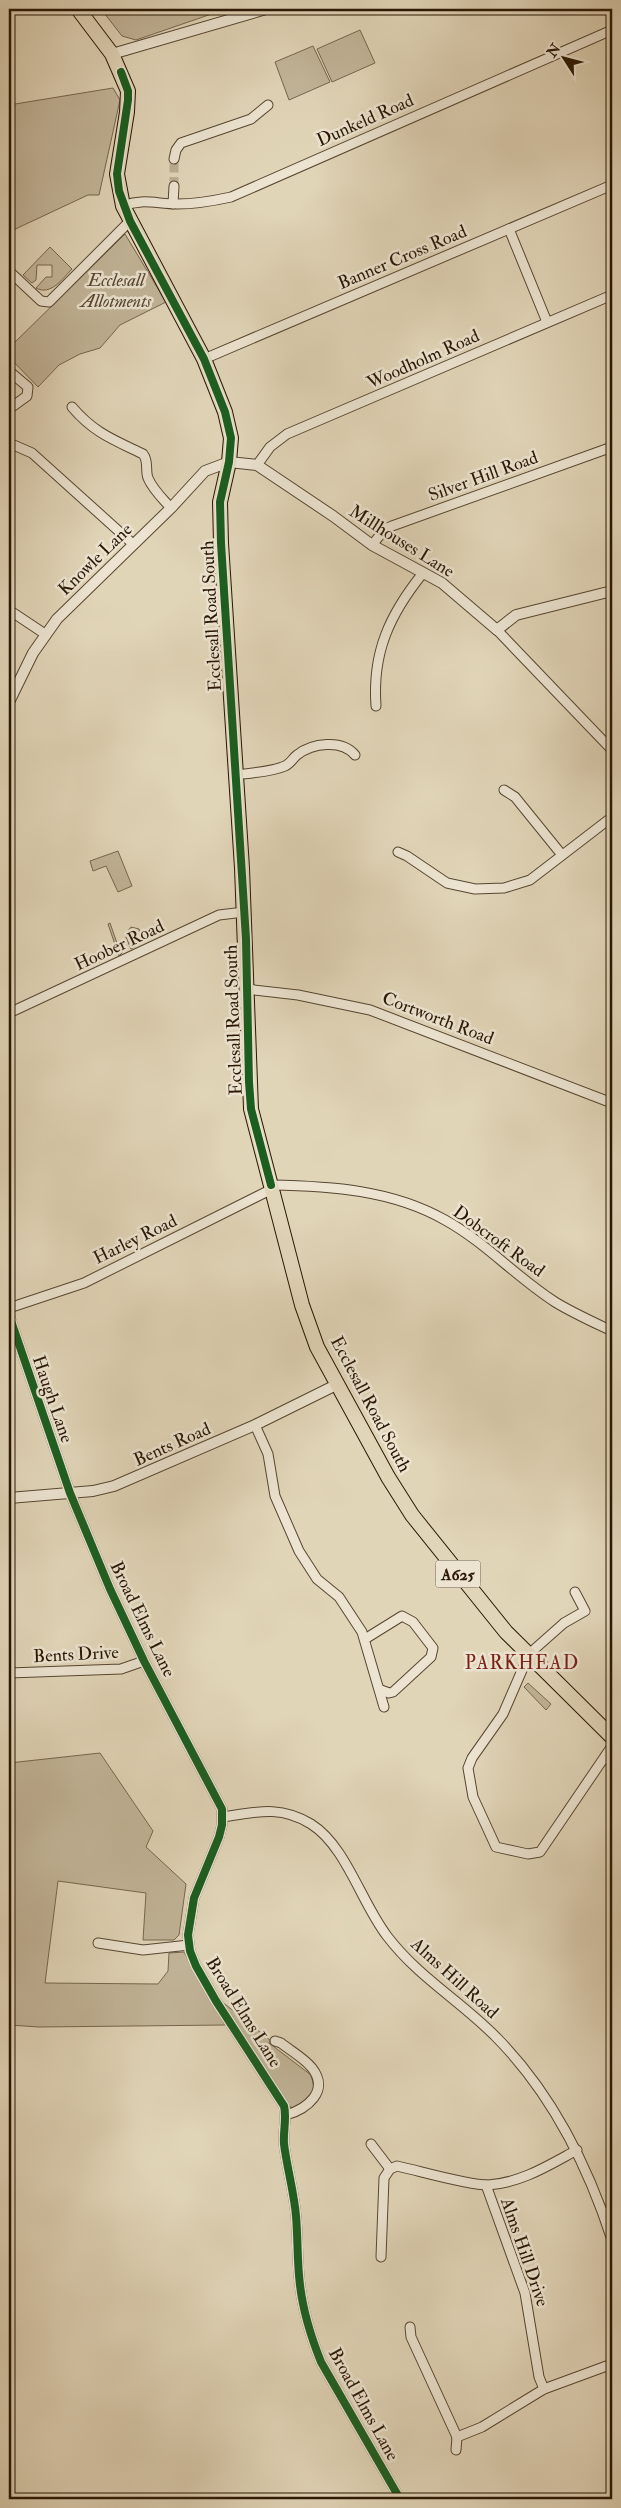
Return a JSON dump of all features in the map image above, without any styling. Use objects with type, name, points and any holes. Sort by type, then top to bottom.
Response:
[{"type":"main road","name":"Ecclesall Road South","points":[[78,9],[112,54],[128,90],[127,112],[117,174],[123,206],[204,359],[230,430],[229,462],[220,502],[221,543],[244,912],[252,1108],[302,1305],[318,1347],[388,1477],[412,1515],[506,1632],[612,1737]]},
{"type":"street","points":[[112,54],[266,9]]},
{"type":"street","name":"Dunkeld Road","points":[[123,206],[136,201],[173,204],[207,202],[231,197],[612,30]]},
{"type":"street","points":[[174,160],[176,150],[181,143],[251,119],[268,106]]},
{"type":"street","name":"Banner Cross Road","points":[[204,359],[612,185]]},
{"type":"street","points":[[173,204],[174,186]]},
{"type":"street","points":[[9,271],[41,302],[49,302],[130,221]]},
{"type":"street","points":[[509,229],[547,322]]},
{"type":"street","name":"Woodholm Road","points":[[257,465],[270,447],[287,434],[612,295]]},
{"type":"street","points":[[9,371],[28,387],[27,396],[9,409]]},
{"type":"street","points":[[72,407],[86,424],[143,454],[147,458],[148,477],[156,491],[172,508]]},
{"type":"street","points":[[9,443],[32,453],[133,544]]},
{"type":"street","name":"Silver Hill Road","points":[[372,545],[386,529],[392,526],[612,447]]},
{"type":"street","name":"Millhouses Lane","points":[[229,462],[257,465],[333,516],[372,545],[442,583],[497,630]]},
{"type":"street","name":"Knowle Lane","points":[[9,702],[33,653],[45,634],[70,606],[172,508],[204,471],[229,462]]},
{"type":"street","points":[[376,706],[376,672],[385,635],[399,604],[423,573]]},
{"type":"street","points":[[612,591],[516,615],[497,630],[584,718],[612,750]]},
{"type":"street","points":[[9,610],[45,634]]},
{"type":"street","points":[[235,775],[286,765],[298,754],[309,748],[333,744],[350,749],[355,755]]},
{"type":"street","points":[[504,790],[515,797],[562,855]]},
{"type":"street","points":[[398,852],[447,883],[460,887],[490,890],[530,880],[612,817]]},
{"type":"street","name":"Hoober Road","points":[[9,1013],[219,915],[244,912]]},
{"type":"street","name":"Cortworth Road","points":[[246,989],[298,995],[370,1010],[612,1103]]},
{"type":"street","name":"Harley Road","points":[[9,1308],[84,1283],[272,1187]]},
{"type":"street","name":"Dobcroft Road","points":[[272,1187],[328,1187],[372,1193],[422,1208],[470,1235],[554,1301],[612,1331]]},
{"type":"street","name":"Haugh Lane","points":[[9,1315],[70,1493]]},
{"type":"street","name":"Bents Road","points":[[9,1498],[93,1491],[132,1480],[255,1425],[338,1384]]},
{"type":"street","points":[[255,1425],[268,1454],[275,1496],[303,1560],[317,1579],[339,1597],[365,1639],[381,1690],[384,1707]]},
{"type":"street","name":"Broad Elms Lane","points":[[70,1493],[125,1623],[219,1800],[223,1817],[220,1836],[194,1898],[190,1920],[189,1945],[196,1966],[278,2095],[286,2115],[283,2127],[294,2192],[300,2284],[312,2338],[321,2362],[400,2499]]},
{"type":"street","points":[[575,1592],[585,1611],[564,1622],[529,1654],[503,1714],[472,1758],[468,1768],[473,1797],[496,1847],[528,1854],[540,1852],[612,1746]]},
{"type":"street","points":[[365,1639],[402,1616],[413,1622],[433,1648],[431,1657],[394,1692],[389,1693],[381,1690]]},
{"type":"street","name":"Bents Drive","points":[[9,1673],[121,1669],[144,1661]]},
{"type":"street","name":"Alms Hill Road","points":[[223,1817],[264,1810],[280,1811],[311,1824],[325,1835],[338,1853],[373,1916],[400,1952],[421,1975],[496,2037],[519,2062],[558,2117],[577,2150],[596,2194],[612,2240]]},
{"type":"street","points":[[98,1943],[143,1950],[189,1945]]},
{"type":"street","points":[[276,2041],[311,2067],[318,2084],[315,2099],[299,2111],[286,2115]]},
{"type":"street","points":[[371,2144],[390,2169]]},
{"type":"street","points":[[381,2257],[384,2178],[390,2169],[397,2166],[486,2185],[513,2181],[530,2175],[577,2150]]},
{"type":"street","name":"Alms Hill Drive","points":[[486,2185],[525,2293],[539,2377],[544,2389]]},
{"type":"street","points":[[410,2327],[411,2337],[457,2437],[456,2450]]},
{"type":"street","points":[[457,2437],[482,2426],[544,2389],[612,2364]]},
{"type":"green space","points":[[101,9],[226,9],[136,40],[122,36]]},
{"type":"green space","points":[[360,30],[375,63],[332,82],[317,49]]},
{"type":"green space","points":[[313,46],[330,82],[289,100],[275,62]]},
{"type":"green space","points":[[113,88],[120,100],[99,195],[88,195],[9,232],[9,105]]},
{"type":"green space","name":"Ecclesall Allotments","points":[[125,234],[166,302],[120,325],[100,348],[80,354],[59,365],[38,387],[9,357],[9,348]]},
{"type":"green space","points":[[50,247],[72,269],[56,285],[47,290],[41,290],[36,288],[46,277],[52,277],[52,265],[37,265],[36,280],[32,283],[23,275]]},
{"type":"green space","points":[[118,851],[132,886],[118,892],[106,866],[93,871],[90,861]]},
{"type":"green space","points":[[110,923],[119,949],[124,951],[119,956],[108,924]]},
{"type":"green space","points":[[131,927],[139,929],[144,941],[131,949],[125,935]]},
{"type":"green space","points":[[528,1683],[551,1704],[546,1710],[524,1687]]},
{"type":"green space","points":[[100,1753],[153,1831],[146,1847],[186,1884],[179,1935],[174,1940],[143,1940],[146,1893],[58,1881],[45,1983],[158,1984],[168,1971],[169,1953],[184,1952],[225,2025],[39,2027],[9,2025],[9,1763]]},
{"type":"green space","points":[[221,2001],[270,2040],[269,2043],[311,2075],[314,2087],[310,2099],[293,2108],[286,2105]]},
{"type":"tunnel","points":[[174,159],[174,186]]},
{"type":"cycle path","points":[[121,72],[128,91],[128,100],[117,174],[119,191],[130,221],[204,359],[225,412],[231,438],[229,462],[220,502],[221,543],[246,939],[249,1082],[251,1109],[271,1185]]},
{"type":"cycle path","points":[[9,1315],[70,1493],[110,1589],[144,1661],[222,1809],[222,1825],[219,1837],[194,1898],[188,1935],[190,1951],[196,1966],[216,2001],[284,2106],[284,2144],[295,2207],[300,2285],[308,2324],[321,2362],[400,2499]]},
{"type":"district","name":"PARKHEAD","points":[[522,1662]]}]
